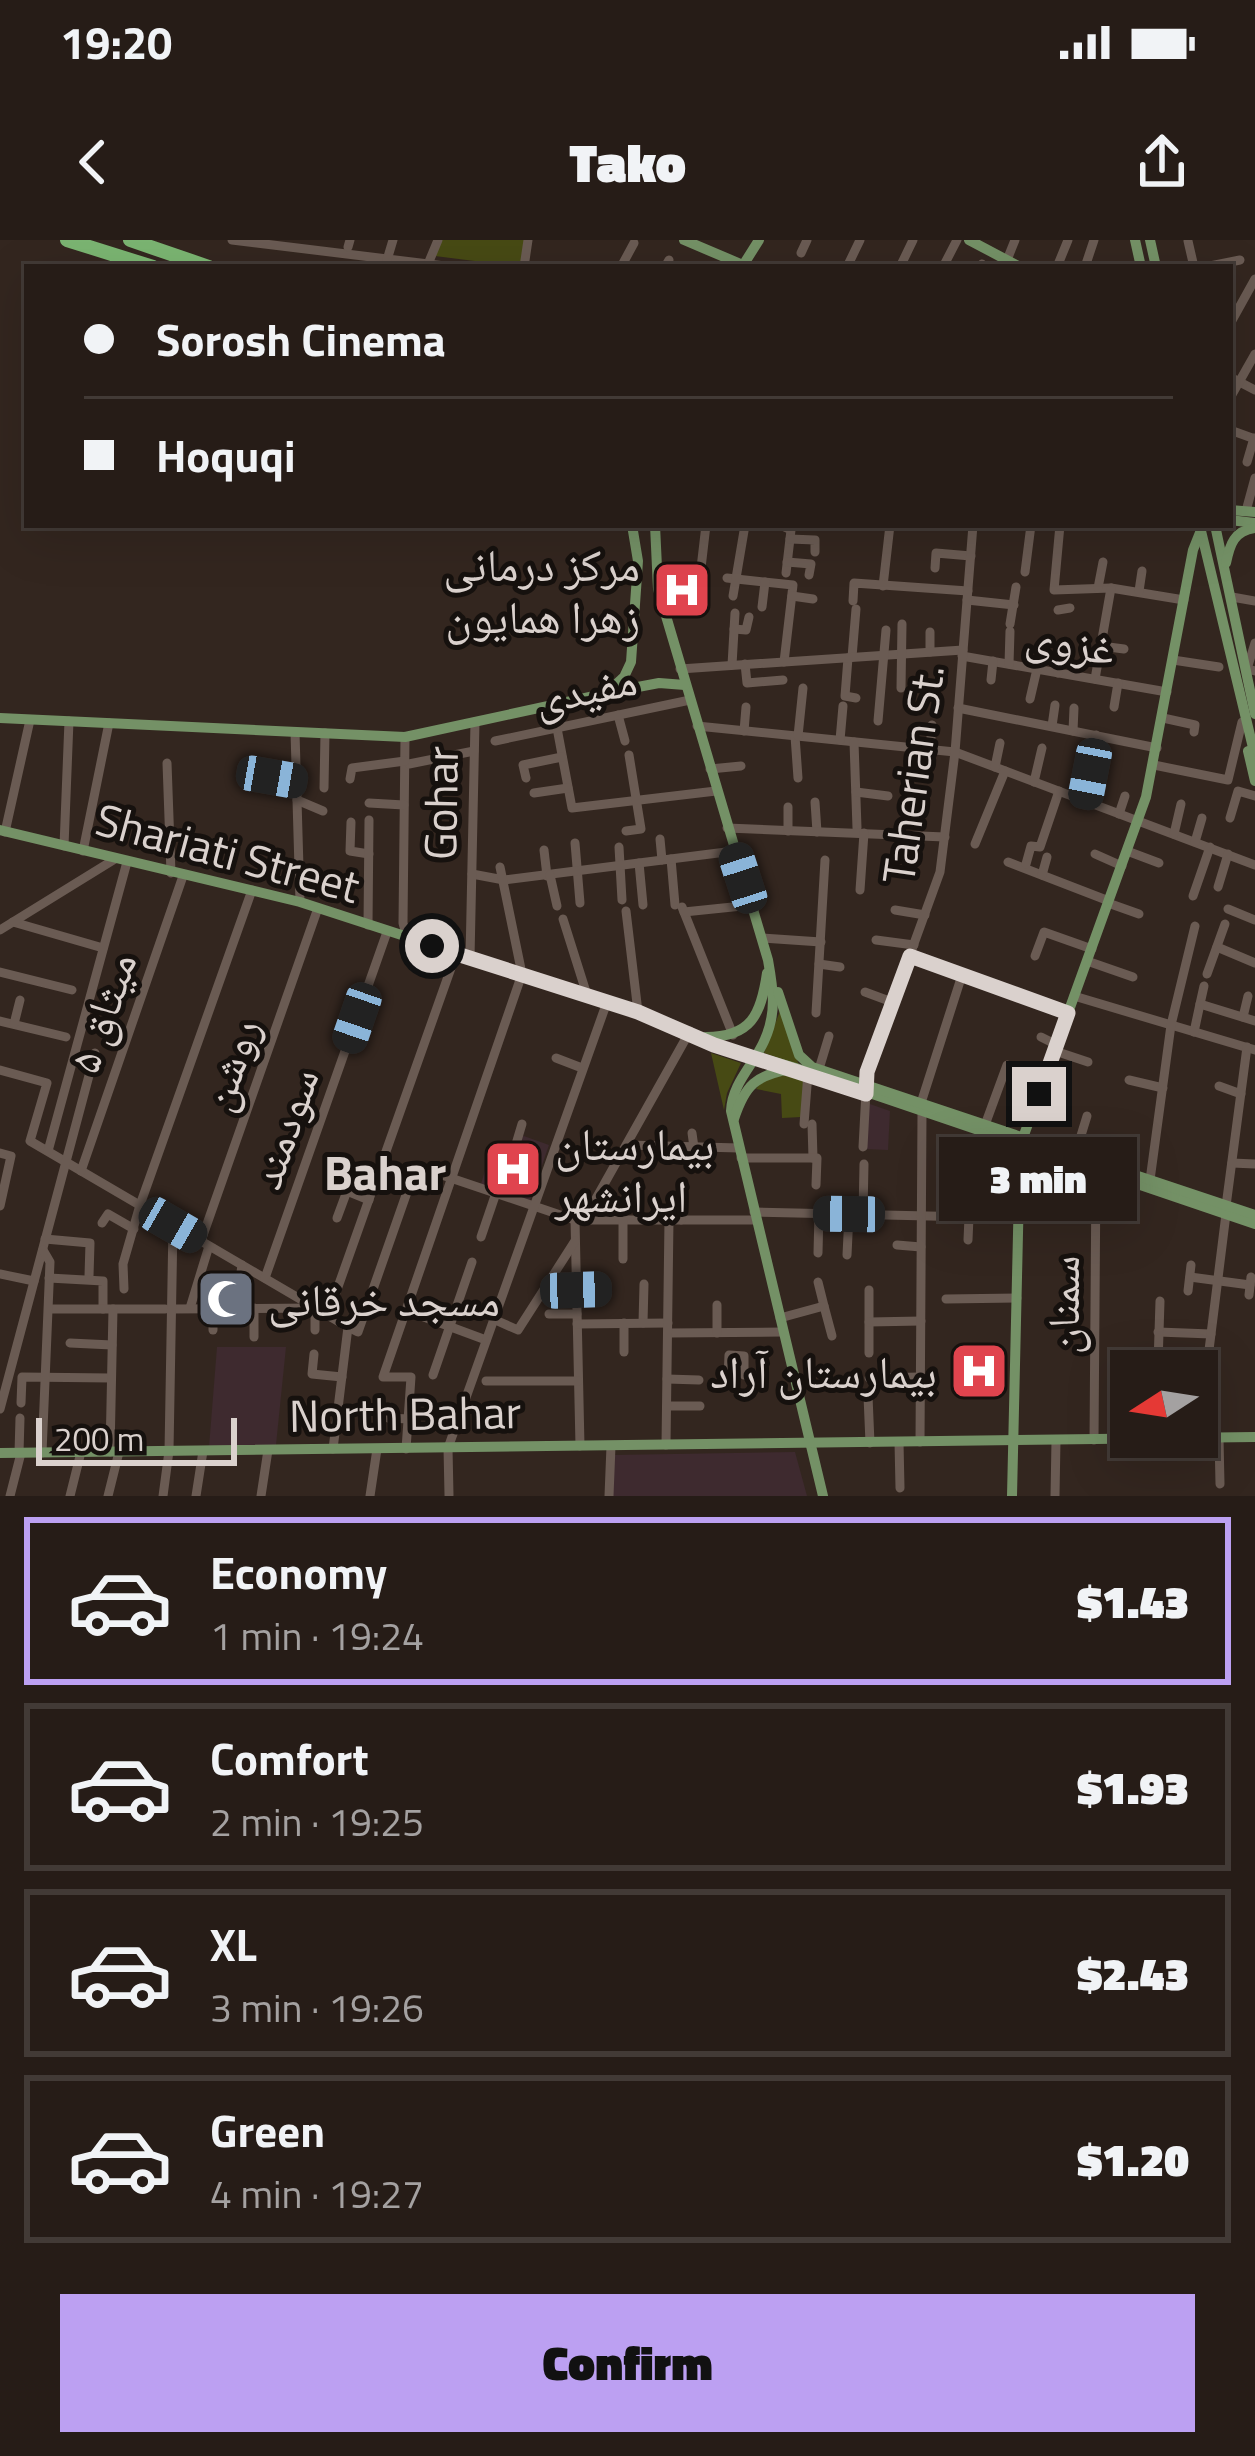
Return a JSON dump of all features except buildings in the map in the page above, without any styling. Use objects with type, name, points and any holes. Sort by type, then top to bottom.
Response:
[{"type":"highway","points":[[67,240],[143,264]]},
{"type":"highway","points":[[130,240],[203,264]]},
{"type":"highway","points":[[155,240],[203,264]]},
{"type":"main road","points":[[683,240],[738,264]]},
{"type":"main road","points":[[969,240],[1014,264]]},
{"type":"main road","points":[[1225,566],[1233,539],[1253,520]]},
{"type":"main road","points":[[608,693],[631,662],[638,562],[632,528]]},
{"type":"main road","points":[[655,528],[658,589],[680,669],[768,960],[807,1070],[755,1078],[745,1089],[734,1122]]},
{"type":"main road","points":[[1012,1496],[1022,1142],[1138,821],[1154,765],[1199,528]]},
{"type":"main road","points":[[1199,528],[1225,666],[1255,781]]},
{"type":"main road","points":[[1216,528],[1255,700]]},
{"type":"main road","points":[[1225,666],[1255,755]]},
{"type":"main road","points":[[1251,670],[1255,714]]},
{"type":"main road","points":[[0,718],[405,737],[658,683],[685,685]]},
{"type":"main road","name":"Shariati Street","points":[[3,831],[300,902],[638,1012],[714,1045],[807,1070],[1096,1171],[1255,1220]]},
{"type":"main road","points":[[703,1037],[733,1035],[744,1028],[758,1010],[768,960]]},
{"type":"main road","points":[[768,960],[773,1009],[766,1036],[732,1098],[734,1122],[823,1496]]},
{"type":"main road","name":"Shariati Street","points":[[922,1108],[986,1124],[1022,1142],[1075,1155],[1226,1210]]},
{"type":"main road","name":"North Bahar","points":[[1219,1438],[1255,1438]]},
{"type":"main road","name":"North Bahar","points":[[0,1454],[1110,1440]]},
{"type":"street","points":[[232,240],[428,264],[438,240]]},
{"type":"street","points":[[387,260],[393,240]]},
{"type":"street","points":[[801,253],[807,240]]},
{"type":"street","points":[[1007,260],[1015,240]]},
{"type":"street","points":[[688,260],[697,245]]},
{"type":"street","points":[[1213,264],[1214,247]]},
{"type":"street","points":[[1222,264],[1240,260]]},
{"type":"street","points":[[1233,319],[1255,279]]},
{"type":"street","points":[[1255,353],[1234,380],[1255,390]]},
{"type":"street","points":[[1247,462],[1254,439]]},
{"type":"street","points":[[1253,520],[1255,478]]},
{"type":"street","points":[[700,568],[706,528]]},
{"type":"street","points":[[734,596],[732,578],[744,528]]},
{"type":"street","points":[[787,528],[791,530],[786,567],[811,564],[809,575]]},
{"type":"street","points":[[883,586],[890,528]]},
{"type":"street","name":"Taherian St.","points":[[863,1147],[865,1089],[940,872],[973,528]]},
{"type":"street","points":[[1025,572],[1031,528]]},
{"type":"street","points":[[1060,528],[1055,591],[1111,587],[1184,600]]},
{"type":"street","points":[[790,538],[815,540],[815,552]]},
{"type":"street","points":[[934,568],[936,553],[970,556]]},
{"type":"street","points":[[1098,587],[1103,562]]},
{"type":"street","points":[[1139,591],[1142,572]]},
{"type":"street","points":[[732,578],[765,582],[813,599]]},
{"type":"street","points":[[762,608],[765,582]]},
{"type":"street","points":[[856,698],[844,696],[854,584],[907,585],[1014,605]]},
{"type":"street","points":[[905,600],[907,585]]},
{"type":"street","points":[[1009,664],[1016,586]]},
{"type":"street","points":[[1095,679],[1111,587]]},
{"type":"street","points":[[784,662],[792,591]]},
{"type":"street","points":[[1232,597],[1255,601]]},
{"type":"street","points":[[724,680],[735,613]]},
{"type":"street","points":[[734,629],[746,630],[749,617]]},
{"type":"street","points":[[901,688],[902,624]]},
{"type":"street","points":[[878,721],[886,630]]},
{"type":"street","points":[[930,632],[930,652]]},
{"type":"street","points":[[1251,670],[1255,643]]},
{"type":"street","points":[[1101,646],[1124,649]]},
{"type":"street","points":[[1058,673],[1061,652]]},
{"type":"street","name":"غزوی","points":[[680,669],[963,653],[1167,692]]},
{"type":"street","points":[[1173,660],[1225,666]]},
{"type":"street","points":[[991,680],[993,661]]},
{"type":"street","points":[[745,664],[747,683],[783,680]]},
{"type":"street","points":[[1030,699],[1037,669]]},
{"type":"street","points":[[1114,707],[1118,683]]},
{"type":"street","points":[[798,778],[803,688]]},
{"type":"street","name":"مفیدی","points":[[495,741],[690,700]]},
{"type":"street","points":[[1052,727],[1055,704]]},
{"type":"street","points":[[840,740],[843,706]]},
{"type":"street","points":[[744,730],[746,707]]},
{"type":"street","points":[[958,708],[1157,748]]},
{"type":"street","points":[[1073,731],[1074,709]]},
{"type":"street","points":[[618,715],[625,740]]},
{"type":"street","points":[[1163,718],[1194,725],[1194,732]]},
{"type":"street","points":[[3,831],[30,720]]},
{"type":"street","points":[[64,846],[69,722]]},
{"type":"street","name":"Gohar","points":[[470,958],[475,722]]},
{"type":"street","points":[[1154,765],[1228,780],[1242,722]]},
{"type":"street","points":[[83,851],[109,723]]},
{"type":"street","points":[[919,770],[932,725]]},
{"type":"street","points":[[697,726],[955,752],[1255,865]]},
{"type":"street","points":[[557,728],[572,808],[716,791]]},
{"type":"street","points":[[295,732],[300,902]]},
{"type":"street","points":[[324,788],[325,733]]},
{"type":"street","points":[[1092,754],[1096,735]]},
{"type":"street","points":[[405,737],[403,922],[407,938]]},
{"type":"street","points":[[854,742],[860,890]]},
{"type":"street","points":[[975,844],[1000,769],[1000,743]]},
{"type":"street","points":[[1034,782],[1042,748]]},
{"type":"street","points":[[350,778],[352,768],[475,751]]},
{"type":"street","points":[[629,755],[635,800],[630,823]]},
{"type":"street","points":[[526,778],[523,765],[562,757]]},
{"type":"street","points":[[167,763],[177,874]]},
{"type":"street","points":[[710,769],[741,766]]},
{"type":"street","points":[[1084,801],[1090,774]]},
{"type":"street","points":[[269,787],[272,777],[296,781]]},
{"type":"street","points":[[534,793],[568,788]]},
{"type":"street","points":[[1230,818],[1238,790],[1255,796]]},
{"type":"street","points":[[1026,864],[1031,846],[1040,847],[1059,791]]},
{"type":"street","points":[[856,792],[888,796]]},
{"type":"street","points":[[1119,814],[1125,796]]},
{"type":"street","points":[[297,800],[323,812]]},
{"type":"street","points":[[815,802],[817,832]]},
{"type":"street","points":[[369,803],[404,805]]},
{"type":"street","points":[[1174,834],[1181,804]]},
{"type":"street","points":[[788,807],[788,831]]},
{"type":"street","points":[[1195,842],[1202,818]]},
{"type":"street","points":[[368,925],[369,820]]},
{"type":"street","points":[[351,822],[350,851],[369,854]]},
{"type":"street","points":[[727,828],[945,836]]},
{"type":"street","points":[[660,838],[681,908],[733,1035]]},
{"type":"street","points":[[575,843],[580,902]]},
{"type":"street","points":[[619,847],[638,1012]]},
{"type":"street","points":[[1193,896],[1210,848]]},
{"type":"street","points":[[544,850],[557,906]]},
{"type":"street","points":[[472,874],[505,880],[734,850]]},
{"type":"street","points":[[1127,851],[1159,862]]},
{"type":"street","points":[[1095,854],[1122,866]]},
{"type":"street","points":[[1218,887],[1228,854]]},
{"type":"street","points":[[1042,875],[1047,857]]},
{"type":"street","points":[[0,930],[121,860]]},
{"type":"street","points":[[47,1151],[103,948],[121,860]]},
{"type":"street","points":[[816,1012],[825,860]]},
{"type":"street","points":[[1008,862],[1139,914]]},
{"type":"street","points":[[639,863],[643,905]]},
{"type":"street","points":[[406,1448],[411,1377],[382,1377],[522,974],[500,867]]},
{"type":"street","name":"میثاق ۵","points":[[81,1171],[177,874]]},
{"type":"street","points":[[124,1289],[140,1205],[252,890]]},
{"type":"street","points":[[807,897],[824,899]]},
{"type":"street","points":[[681,908],[752,905]]},
{"type":"street","name":"روشن","points":[[190,1308],[205,1243],[318,908]]},
{"type":"street","points":[[1228,909],[1255,920]]},
{"type":"street","points":[[895,910],[925,915]]},
{"type":"street","points":[[563,919],[587,995]]},
{"type":"street","points":[[13,922],[103,948]]},
{"type":"street","points":[[1207,974],[1226,924]]},
{"type":"street","points":[[1150,1180],[1171,1025],[1196,926]]},
{"type":"street","name":"سودمند","points":[[271,1308],[269,1281],[387,932]]},
{"type":"street","points":[[1034,956],[1044,932],[1133,977]]},
{"type":"street","points":[[56,950],[61,936]]},
{"type":"street","points":[[762,938],[821,942]]},
{"type":"street","points":[[876,940],[1068,1013]]},
{"type":"street","points":[[1217,947],[1255,964]]},
{"type":"street","points":[[328,1316],[456,954]]},
{"type":"street","points":[[819,964],[841,967]]},
{"type":"street","points":[[26,978],[29,965]]},
{"type":"street","points":[[0,972],[52,979],[72,990]]},
{"type":"street","points":[[920,1442],[922,1108],[962,975]]},
{"type":"street","points":[[1194,1032],[1204,986]]},
{"type":"street","points":[[865,992],[892,1002]]},
{"type":"street","points":[[1074,996],[1251,1048],[1209,1350]]},
{"type":"street","points":[[1243,1017],[1248,996]]},
{"type":"street","points":[[14,1024],[20,1000]]},
{"type":"street","points":[[449,1495],[448,1448],[607,1002]]},
{"type":"street","points":[[1199,1004],[1255,1021]]},
{"type":"street","points":[[0,1021],[37,1036],[66,1037]]},
{"type":"street","points":[[580,1446],[575,1241],[580,1220],[690,1031]]},
{"type":"street","points":[[813,1158],[807,1070],[829,1036]]},
{"type":"street","points":[[1041,1037],[1088,1062]]},
{"type":"street","points":[[0,1409],[95,1053]]},
{"type":"street","points":[[556,1058],[582,1068]]},
{"type":"street","points":[[26,1077],[30,1064]]},
{"type":"street","points":[[986,1124],[1007,1064]]},
{"type":"street","points":[[0,1070],[47,1084],[30,1141],[359,1330],[412,1178]]},
{"type":"street","points":[[1129,1080],[1162,1088]]},
{"type":"street","points":[[1219,1086],[1241,1094]]},
{"type":"street","points":[[1075,1155],[1087,1116]]},
{"type":"street","points":[[516,1144],[522,1124]]},
{"type":"street","points":[[692,1133],[696,1162]]},
{"type":"street","points":[[1217,1136],[1235,1142]]},
{"type":"street","points":[[627,1145],[817,1158],[817,1185]]},
{"type":"street","points":[[652,1145],[652,1160]]},
{"type":"street","points":[[0,1206],[6,1154]]},
{"type":"street","points":[[1232,1162],[1255,1164]]},
{"type":"street","points":[[863,1214],[864,1164]]},
{"type":"street","points":[[427,1170],[580,1220],[819,1213],[1019,1218]]},
{"type":"street","name":"سمنان","points":[[1094,1440],[1096,1171]]},
{"type":"street","points":[[337,1218],[347,1191],[369,1200]]},
{"type":"street","points":[[481,1237],[496,1193]]},
{"type":"street","points":[[966,1195],[968,1240]]},
{"type":"street","points":[[667,1445],[668,1328],[675,1220],[682,1196]]},
{"type":"street","points":[[818,1253],[819,1213]]},
{"type":"street","points":[[102,1222],[108,1214],[134,1229]]},
{"type":"street","points":[[848,1256],[849,1214]]},
{"type":"street","points":[[623,1220],[623,1259]]},
{"type":"street","points":[[163,1496],[169,1451],[173,1225]]},
{"type":"street","points":[[494,1318],[518,1330],[575,1241]]},
{"type":"street","points":[[44,1244],[90,1243],[88,1276]]},
{"type":"street","points":[[42,1453],[50,1278],[44,1244]]},
{"type":"street","points":[[428,1245],[442,1249]]},
{"type":"street","points":[[897,1245],[921,1246]]},
{"type":"street","points":[[433,1375],[472,1262]]},
{"type":"street","points":[[236,1308],[242,1264]]},
{"type":"street","points":[[1188,1291],[1191,1271],[1250,1286]]},
{"type":"street","points":[[124,1272],[140,1273]]},
{"type":"street","points":[[0,1274],[34,1281]]},
{"type":"street","points":[[50,1278],[104,1281],[112,1345],[115,1452],[108,1496]]},
{"type":"street","points":[[818,1282],[832,1336]]},
{"type":"street","points":[[576,1290],[605,1289],[605,1283]]},
{"type":"street","points":[[643,1323],[644,1284]]},
{"type":"street","points":[[869,1290],[869,1353]]},
{"type":"street","points":[[946,1299],[1017,1298]]},
{"type":"street","points":[[1158,1350],[1160,1301]]},
{"type":"street","points":[[717,1305],[717,1333]]},
{"type":"street","points":[[549,1314],[717,1333],[782,1325],[824,1306]]},
{"type":"street","points":[[213,1308],[213,1330]]},
{"type":"street","points":[[254,1308],[254,1337]]},
{"type":"street","points":[[49,1309],[315,1308]]},
{"type":"street","points":[[315,1308],[315,1330]]},
{"type":"street","points":[[405,1310],[486,1340]]},
{"type":"street","points":[[869,1322],[921,1321]]},
{"type":"street","points":[[624,1323],[624,1352]]},
{"type":"street","points":[[333,1449],[348,1327]]},
{"type":"street","points":[[1158,1332],[1211,1334]]},
{"type":"street","points":[[70,1343],[112,1345]]},
{"type":"street","points":[[89,1344],[89,1359]]},
{"type":"street","points":[[314,1354],[312,1374],[342,1377]]},
{"type":"street","points":[[728,1379],[729,1355],[744,1356],[744,1376]]},
{"type":"street","points":[[21,1403],[22,1377],[112,1378]]},
{"type":"street","points":[[869,1378],[920,1378]]},
{"type":"street","points":[[667,1379],[699,1380]]},
{"type":"street","points":[[486,1382],[578,1381]]},
{"type":"street","points":[[868,1396],[870,1443]]},
{"type":"street","points":[[667,1406],[700,1406]]},
{"type":"street","points":[[390,1407],[388,1418],[409,1419]]},
{"type":"street","points":[[10,1496],[20,1453],[20,1418]]},
{"type":"street","points":[[1219,1438],[1220,1484]]},
{"type":"street","points":[[1055,1496],[1056,1440]]},
{"type":"street","points":[[899,1442],[900,1487]]},
{"type":"street","points":[[609,1496],[611,1446]]},
{"type":"street","points":[[370,1496],[377,1449]]},
{"type":"street","points":[[261,1496],[268,1450]]},
{"type":"street","points":[[196,1496],[203,1451]]},
{"type":"street","points":[[70,1496],[81,1452]]},
{"type":"shaded area","points":[[867,1103],[890,1111],[888,1150],[865,1149]]},
{"type":"shaded area","name":"بیمارستان ایرانشهر","points":[[521,1135],[549,1145],[530,1200],[481,1184],[492,1147],[514,1154]]},
{"type":"shaded area","points":[[217,1347],[286,1347],[276,1445],[209,1447]]},
{"type":"shaded area","name":"بیمارستان آراد","points":[[956,1354],[1002,1354],[1002,1387],[956,1387]]},
{"type":"shaded area","points":[[795,1452],[807,1496],[613,1496],[613,1455]]},
{"type":"green space","points":[[441,240],[526,240],[522,264],[435,256]]},
{"type":"green space","points":[[780,1011],[799,1065],[764,1053]]},
{"type":"green space","points":[[711,1053],[741,1063],[724,1110]]},
{"type":"green space","points":[[784,1075],[804,1081],[801,1117],[782,1118],[781,1094],[756,1089],[763,1080]]},
{"type":"place","name":"مرکز درمانی زهرا همایون","points":[[682,590]]},
{"type":"place","name":"بیمارستان ایرانشهر","points":[[513,1169]]},
{"type":"place","name":"مسجد خرقانی","points":[[226,1299]]},
{"type":"place","name":"بیمارستان آراد","points":[[979,1371]]},
{"type":"district","name":"Bahar","points":[[385,1172]]},
{"type":"route","points":[[432,946],[638,1012],[714,1045],[866,1094],[867,1072],[910,956],[1068,1013],[1039,1094]]}]
